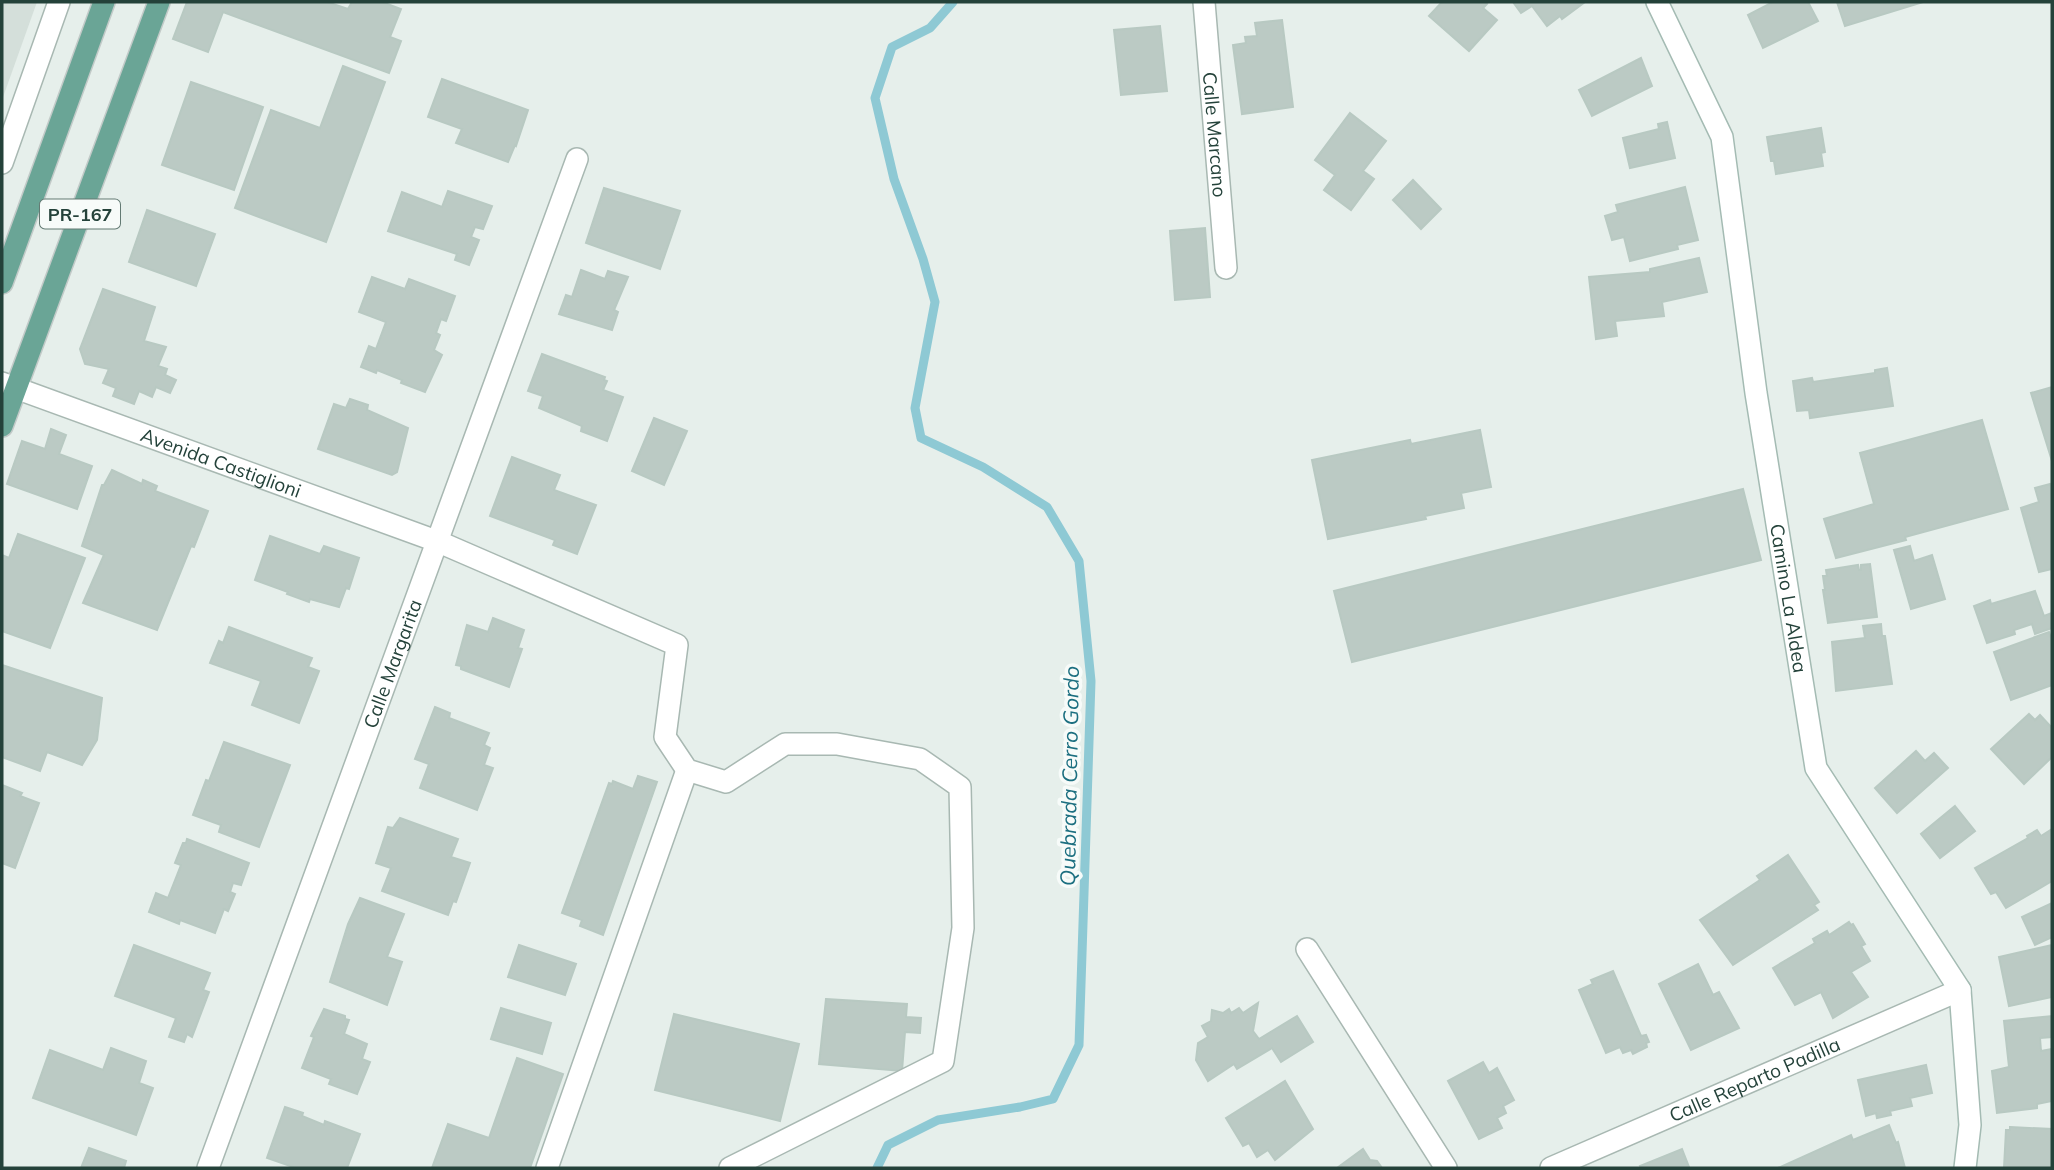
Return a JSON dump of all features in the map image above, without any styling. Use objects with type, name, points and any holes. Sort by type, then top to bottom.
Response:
[{"type":"main road","name":"PR-167","points":[[2,283],[104,2]]},
{"type":"main road","name":"PR-167","points":[[2,426],[9,386],[159,2]]},
{"type":"street","points":[[2,163],[59,2]]},
{"type":"street","name":"Calle Marcano","points":[[1204,2],[1226,268]]},
{"type":"street","name":"Camino La Aldea","points":[[1657,2],[1722,137],[1756,393],[1816,768],[1960,990],[1970,1125],[1965,1168]]},
{"type":"street","name":"Calle Margarita","points":[[208,1168],[577,159]]},
{"type":"street","name":"Avenida Castiglioni","points":[[9,386],[439,542],[677,645],[665,737],[687,770]]},
{"type":"street","points":[[547,1168],[687,770],[726,782],[785,744],[837,744],[920,759],[960,787],[963,928],[943,1061],[730,1168]]},
{"type":"street","points":[[1307,948],[1446,1168]]},
{"type":"street","name":"Calle Reparto Padilla","points":[[1551,1168],[1960,990]]},
{"type":"shaded area","points":[[2,2],[37,2],[2,100]]},
{"type":"building","points":[[187,2],[327,2],[348,9],[352,2],[382,2],[401,9],[390,37],[401,41],[389,73],[223,12],[208,52],[173,39]]},
{"type":"building","points":[[1442,2],[1484,2],[1487,4],[1483,8],[1497,20],[1469,51],[1429,16]]},
{"type":"building","points":[[1513,2],[1585,2],[1547,26],[1532,6],[1521,13]]},
{"type":"building","points":[[1773,2],[1808,2],[1818,21],[1763,48],[1748,15]]},
{"type":"building","points":[[1837,2],[1923,2],[1845,26]]},
{"type":"building","points":[[1282,20],[1293,107],[1242,114],[1233,45],[1246,43],[1245,37],[1257,36],[1255,23]]},
{"type":"building","points":[[1160,26],[1167,91],[1121,95],[1114,30]]},
{"type":"building","points":[[1641,58],[1652,86],[1592,116],[1579,90]]},
{"type":"building","points":[[343,66],[385,82],[326,242],[235,208],[271,110],[320,128]]},
{"type":"building","points":[[442,79],[528,110],[508,162],[456,143],[462,129],[428,117]]},
{"type":"building","points":[[191,82],[263,107],[234,190],[162,165]]},
{"type":"building","points":[[1350,113],[1386,141],[1363,171],[1374,179],[1351,210],[1324,190],[1335,175],[1315,160]]},
{"type":"building","points":[[1667,122],[1675,158],[1630,168],[1623,138],[1659,129],[1658,124]]},
{"type":"building","points":[[1821,128],[1825,152],[1821,153],[1823,166],[1776,174],[1767,137]]},
{"type":"building","points":[[1413,180],[1441,209],[1421,229],[1393,200]]},
{"type":"building","points":[[1685,187],[1698,240],[1677,245],[1678,249],[1630,261],[1624,237],[1612,240],[1605,216],[1618,212],[1616,205]]},
{"type":"building","points":[[604,188],[680,211],[660,269],[586,243]]},
{"type":"building","points":[[448,191],[492,206],[483,229],[475,227],[471,237],[479,240],[469,265],[455,260],[457,254],[388,231],[402,192],[442,207]]},
{"type":"building","points":[[147,210],[215,234],[196,286],[129,262]]},
{"type":"building","points":[[1205,228],[1210,297],[1175,300],[1170,231]]},
{"type":"building","points":[[1699,258],[1707,292],[1662,302],[1664,316],[1615,321],[1617,336],[1596,339],[1589,277],[1650,272],[1650,269]]},
{"type":"building","points":[[581,270],[605,279],[608,271],[628,277],[614,310],[618,312],[612,330],[559,314],[566,295],[572,297]]},
{"type":"building","points":[[372,277],[405,289],[409,279],[455,296],[446,321],[441,319],[436,333],[440,335],[434,350],[442,355],[425,392],[377,370],[376,373],[361,367],[369,346],[376,349],[386,322],[359,312]]},
{"type":"building","points":[[103,289],[155,307],[144,341],[166,347],[158,366],[167,369],[165,375],[176,380],[170,393],[156,387],[152,397],[139,391],[134,404],[113,396],[116,388],[103,383],[109,369],[85,364],[80,349]]},
{"type":"building","points":[[542,354],[605,377],[604,380],[607,381],[603,390],[623,397],[607,441],[581,431],[582,426],[539,408],[543,396],[528,391]]},
{"type":"building","points":[[1887,368],[1893,406],[1810,418],[1809,410],[1797,411],[1793,381],[1812,378],[1813,382],[1875,373],[1875,370]]},
{"type":"building","points":[[2052,387],[2052,461],[2031,393]]},
{"type":"building","points":[[350,399],[368,405],[367,410],[408,428],[397,472],[392,475],[318,449],[334,404],[346,408]]},
{"type":"building","points":[[654,418],[687,431],[664,485],[632,471]]},
{"type":"building","points":[[1982,420],[2008,509],[1836,558],[1824,519],[1874,504],[1860,453]]},
{"type":"building","points":[[51,429],[66,435],[59,454],[92,466],[77,509],[7,484],[22,441],[45,449]]},
{"type":"building","points":[[1480,430],[1491,487],[1461,493],[1464,508],[1425,516],[1426,519],[1328,539],[1312,460],[1410,440],[1411,444]]},
{"type":"building","points":[[512,457],[560,475],[554,490],[596,505],[577,554],[553,545],[555,540],[490,516]]},
{"type":"building","points":[[112,470],[142,484],[143,480],[157,486],[155,491],[208,511],[157,630],[83,603],[104,555],[82,546],[102,485]]},
{"type":"building","points":[[2050,484],[2052,569],[2039,572],[2021,508],[2039,502],[2035,488]]},
{"type":"building","points":[[1743,489],[1761,560],[1352,662],[1334,591]]},
{"type":"building","points":[[18,534],[85,558],[50,648],[2,631],[2,555],[9,558]]},
{"type":"building","points":[[270,536],[320,554],[324,546],[359,558],[349,589],[346,588],[339,607],[310,599],[309,602],[255,580]]},
{"type":"building","points":[[1910,546],[1914,561],[1932,555],[1945,599],[1911,609],[1894,550]]},
{"type":"building","points":[[1870,564],[1877,617],[1828,623],[1823,590],[1826,570],[1858,565],[1861,570],[1861,565]]},
{"type":"building","points":[[2035,591],[2044,616],[2052,613],[2052,628],[2035,634],[2032,624],[2014,630],[2015,634],[1987,643],[1974,606],[1990,600],[1991,604]]},
{"type":"building","points":[[493,618],[524,630],[518,648],[522,649],[509,687],[456,665],[467,625],[488,632]]},
{"type":"building","points":[[1881,624],[1892,684],[1836,691],[1832,642],[1865,638],[1863,626]]},
{"type":"building","points":[[229,627],[312,658],[308,667],[319,671],[299,723],[252,705],[261,681],[210,663],[219,641],[223,643]]},
{"type":"building","points":[[2049,632],[2052,641],[2052,685],[2011,700],[1994,652]]},
{"type":"building","points":[[2,665],[102,698],[97,740],[82,765],[47,752],[40,771],[2,757]]},
{"type":"building","points":[[435,707],[450,713],[449,718],[489,733],[484,745],[490,748],[484,765],[493,768],[477,810],[420,788],[429,764],[415,759]]},
{"type":"building","points":[[2029,714],[2035,720],[2040,715],[2052,728],[2052,757],[2024,784],[1991,749]]},
{"type":"building","points":[[224,742],[290,765],[259,847],[219,832],[221,825],[193,815]]},
{"type":"building","points":[[1916,751],[1925,761],[1934,753],[1948,768],[1897,813],[1875,788]]},
{"type":"building","points":[[638,776],[657,782],[603,935],[580,926],[582,920],[562,913],[609,783],[612,784],[613,781],[633,789]]},
{"type":"building","points":[[2,785],[39,803],[15,868],[2,863]]},
{"type":"building","points":[[1955,806],[1975,831],[1940,858],[1921,834]]},
{"type":"building","points":[[400,818],[458,839],[451,857],[470,863],[456,902],[453,901],[448,915],[382,891],[391,868],[376,863],[388,827],[393,828]]},
{"type":"building","points":[[2052,829],[2052,881],[2006,908],[1996,892],[1991,894],[1975,868],[2028,838],[2027,836],[2037,830],[2041,836]]},
{"type":"building","points":[[187,839],[249,863],[241,885],[233,883],[230,892],[235,894],[228,911],[224,909],[215,933],[180,920],[179,924],[149,912],[156,893],[168,898],[181,865],[175,863]]},
{"type":"building","points":[[1788,855],[1819,902],[1814,905],[1818,910],[1733,965],[1700,920],[1760,880],[1757,876]]},
{"type":"building","points":[[360,898],[404,914],[387,957],[402,962],[387,1005],[330,982],[348,924]]},
{"type":"building","points":[[2052,903],[2052,937],[2035,945],[2022,917]]},
{"type":"building","points":[[1849,922],[1865,944],[1861,946],[1870,961],[1851,972],[1868,997],[1833,1018],[1821,992],[1795,1005],[1773,968],[1815,943],[1813,939],[1827,931],[1829,935]]},
{"type":"building","points":[[134,945],[210,973],[203,990],[209,992],[192,1037],[187,1034],[184,1042],[169,1037],[176,1018],[115,996]]},
{"type":"building","points":[[519,945],[576,964],[565,995],[508,977]]},
{"type":"building","points":[[2052,945],[2052,997],[2009,1006],[1999,957]]},
{"type":"building","points":[[1698,964],[1713,995],[1719,992],[1739,1028],[1691,1050],[1659,984]]},
{"type":"building","points":[[1613,971],[1641,1036],[1646,1035],[1649,1042],[1646,1043],[1647,1047],[1633,1054],[1631,1050],[1623,1053],[1620,1047],[1606,1053],[1579,990],[1593,984],[1591,980]]},
{"type":"building","points":[[826,999],[907,1004],[906,1017],[921,1018],[920,1033],[905,1032],[902,1071],[819,1064]]},
{"type":"building","points":[[1258,1003],[1253,1031],[1259,1039],[1297,1016],[1313,1042],[1281,1062],[1272,1048],[1237,1069],[1234,1064],[1208,1081],[1196,1060],[1198,1043],[1208,1037],[1202,1026],[1211,1021],[1212,1010],[1223,1013],[1229,1009],[1231,1013],[1239,1008],[1243,1013]]},
{"type":"building","points":[[501,1008],[551,1023],[542,1054],[491,1039]]},
{"type":"building","points":[[324,1009],[345,1016],[345,1019],[349,1020],[344,1034],[367,1044],[362,1059],[370,1062],[357,1094],[329,1084],[331,1079],[302,1068],[314,1037],[311,1036]]},
{"type":"building","points":[[674,1014],[799,1044],[780,1121],[655,1090]]},
{"type":"building","points":[[2052,1016],[2052,1037],[2040,1038],[2041,1051],[2052,1049],[2052,1101],[2037,1104],[2037,1108],[1997,1113],[1992,1071],[2009,1067],[2004,1021]]},
{"type":"building","points":[[111,1048],[146,1061],[139,1083],[153,1088],[136,1135],[33,1098],[50,1050],[103,1070]]},
{"type":"building","points":[[517,1058],[563,1074],[530,1168],[432,1168],[448,1124],[489,1138]]},
{"type":"building","points":[[1483,1062],[1489,1073],[1497,1068],[1514,1100],[1503,1106],[1506,1113],[1497,1118],[1502,1128],[1479,1139],[1448,1081]]},
{"type":"building","points":[[1926,1065],[1932,1093],[1910,1098],[1912,1106],[1890,1111],[1891,1115],[1877,1118],[1876,1113],[1866,1116],[1858,1080]]},
{"type":"building","points":[[1285,1081],[1313,1129],[1275,1160],[1268,1150],[1257,1157],[1249,1143],[1243,1146],[1226,1118]]},
{"type":"building","points":[[285,1107],[324,1125],[325,1121],[360,1134],[347,1168],[296,1168],[267,1158]]},
{"type":"building","points":[[1889,1125],[1896,1143],[1898,1142],[1905,1168],[1778,1168],[1851,1135],[1853,1140]]},
{"type":"building","points":[[2010,1127],[2052,1129],[2052,1168],[2004,1168],[2006,1130],[2010,1130]]},
{"type":"building","points":[[89,1148],[126,1161],[124,1168],[81,1168]]},
{"type":"building","points":[[1363,1149],[1370,1160],[1377,1161],[1382,1168],[1337,1168]]},
{"type":"building","points":[[1682,1149],[1688,1168],[1640,1166]]},
{"type":"waterway","name":"Quebrada Cerro Gordo","points":[[877,1168],[888,1145],[938,1120],[1053,1099],[1079,1045],[1091,681],[1079,561],[1047,507],[983,467],[921,438],[915,408],[935,302],[923,259],[894,179],[875,98],[892,47],[930,28],[953,2]]}]
